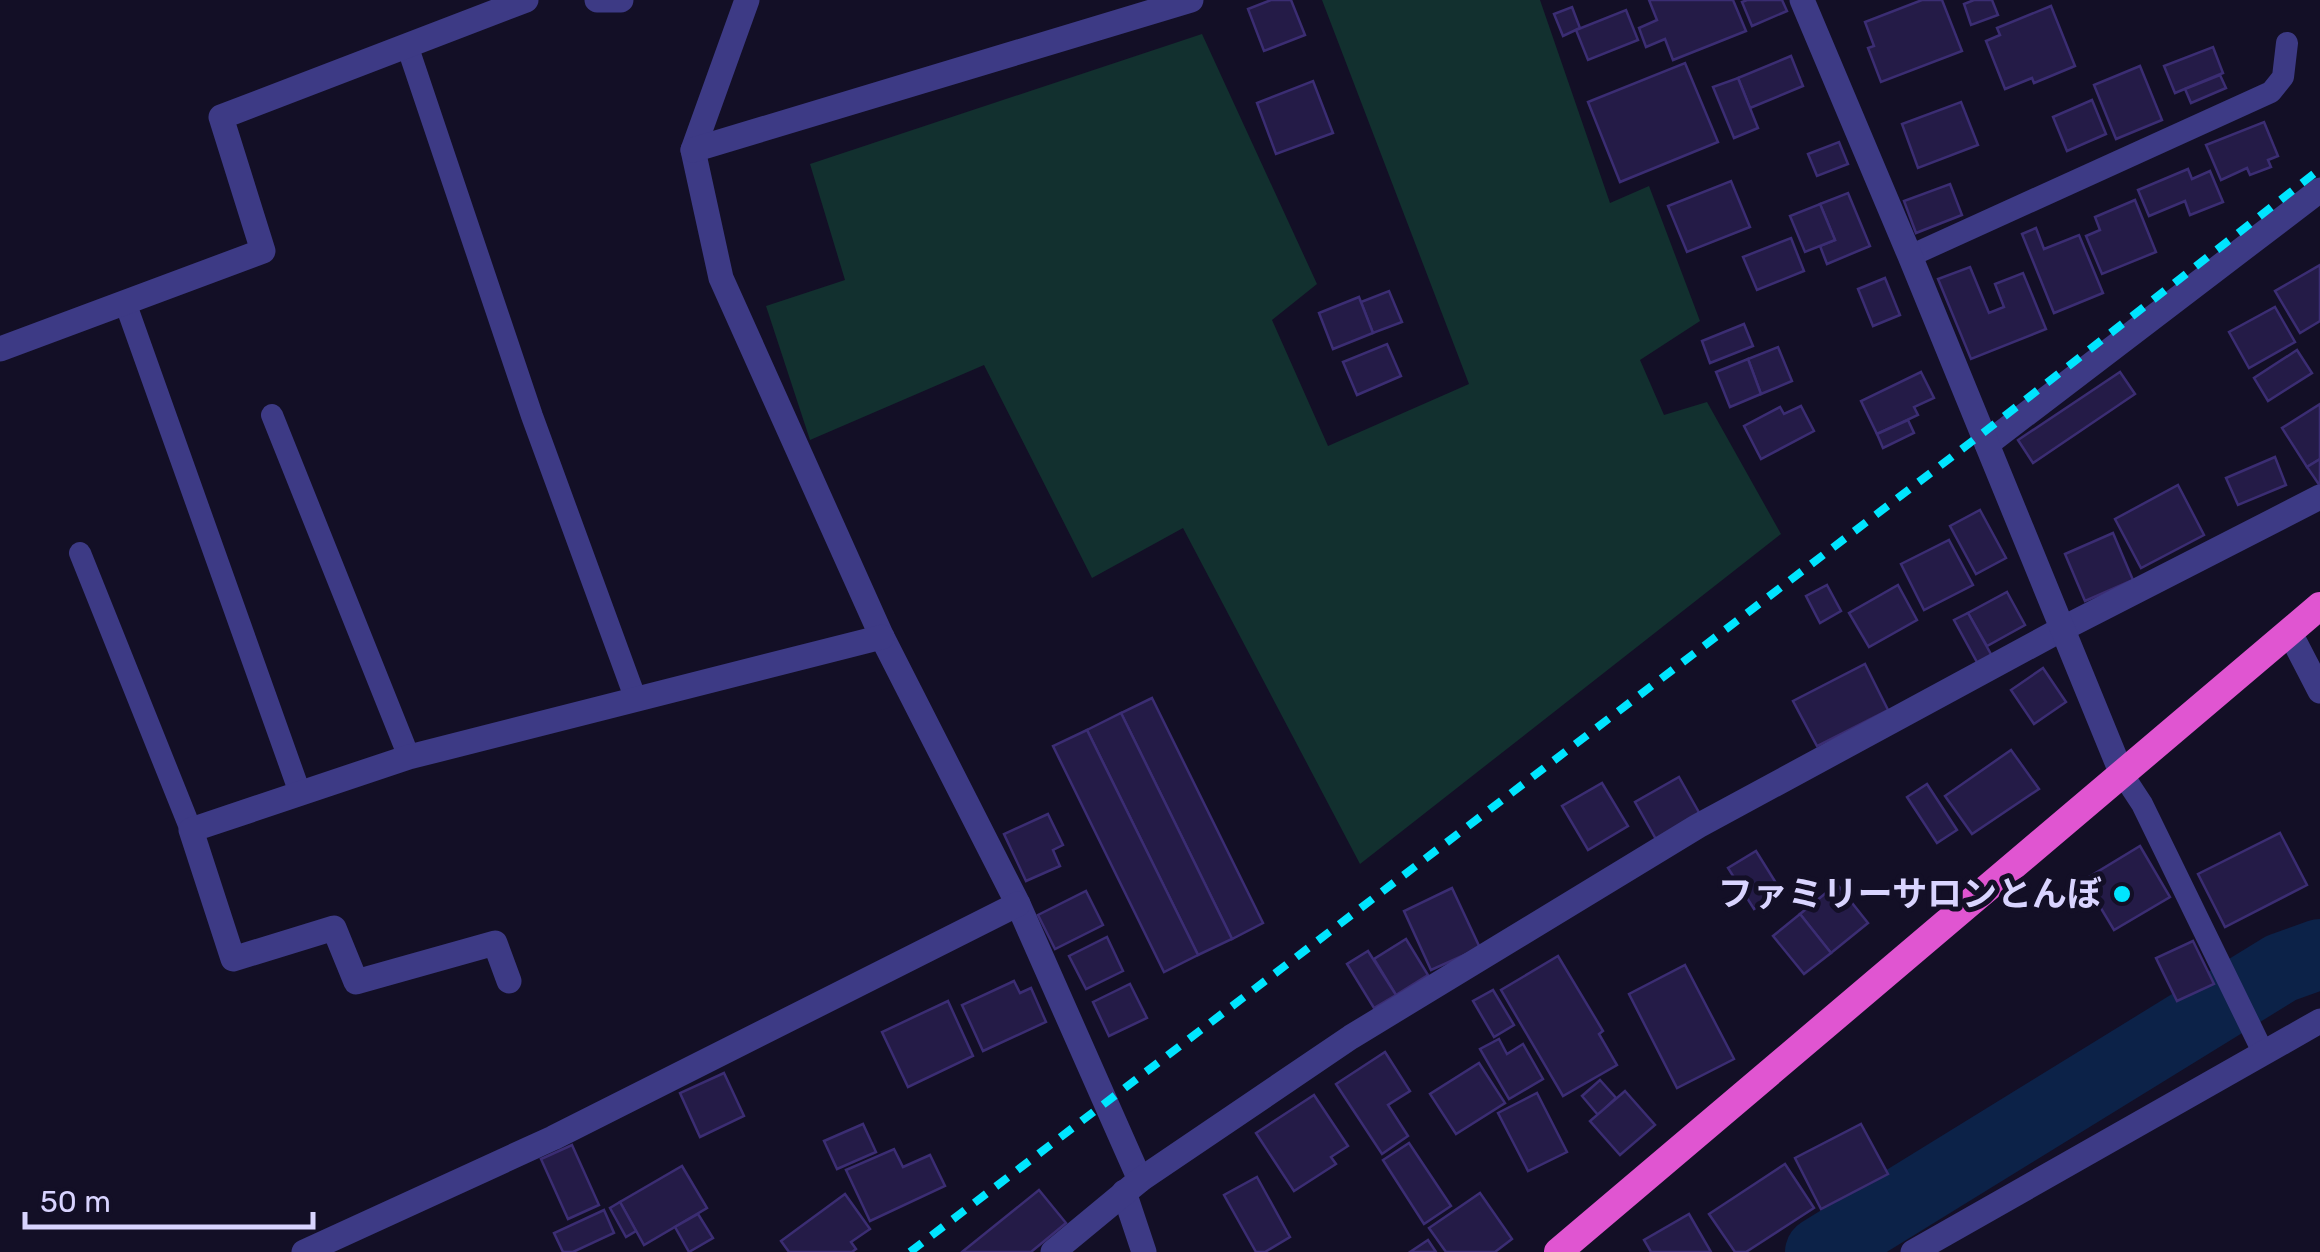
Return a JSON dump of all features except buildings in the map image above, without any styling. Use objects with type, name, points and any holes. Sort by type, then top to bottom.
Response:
[{"type":"highway","points":[[1558,1252],[2320,606]]},
{"type":"street","points":[[0,349],[263,251],[221,117],[526,0]]},
{"type":"street","points":[[597,0],[620,0]]},
{"type":"street","points":[[747,0],[693,150],[721,278],[882,637],[1018,904],[1132,1186],[1144,1252]]},
{"type":"street","points":[[693,150],[1191,0]]},
{"type":"street","points":[[1802,0],[2121,772]]},
{"type":"street","points":[[1988,444],[2320,190]]},
{"type":"street","points":[[1052,1252],[1132,1186],[1351,1038],[1698,826],[2062,629],[2320,496]]},
{"type":"street","points":[[2290,633],[2320,691]]},
{"type":"street","points":[[509,982],[494,943],[356,982],[334,928],[233,958],[191,830],[409,757],[882,637]]},
{"type":"street","points":[[304,1252],[553,1138],[1018,904]]},
{"type":"street","points":[[1912,1252],[2320,1021]]},
{"type":"lane","points":[[1910,256],[2271,92],[2282,77],[2287,43]]},
{"type":"lane","points":[[408,48],[532,416],[636,700]]},
{"type":"lane","points":[[126,302],[300,793]]},
{"type":"lane","points":[[272,416],[409,757]]},
{"type":"lane","points":[[80,553],[191,830]]},
{"type":"lane","points":[[2121,772],[2142,804],[2263,1052]]},
{"type":"green space","points":[[1322,0],[1540,0],[1610,203],[1649,186],[1700,321],[1640,360],[1664,415],[1707,402],[1781,534],[1360,864],[1183,528],[1092,578],[984,365],[810,440],[766,306],[845,280],[810,164],[1202,34],[1317,284],[1272,320],[1328,446],[1469,384]]},
{"type":"waterway","points":[[1820,1252],[2281,968],[2320,954]]},
{"type":"railway","points":[[910,1252],[1983,433],[2320,169]]},
{"type":"place","name":"ファミリーサロンとんぼ","points":[[2122,894]]}]
